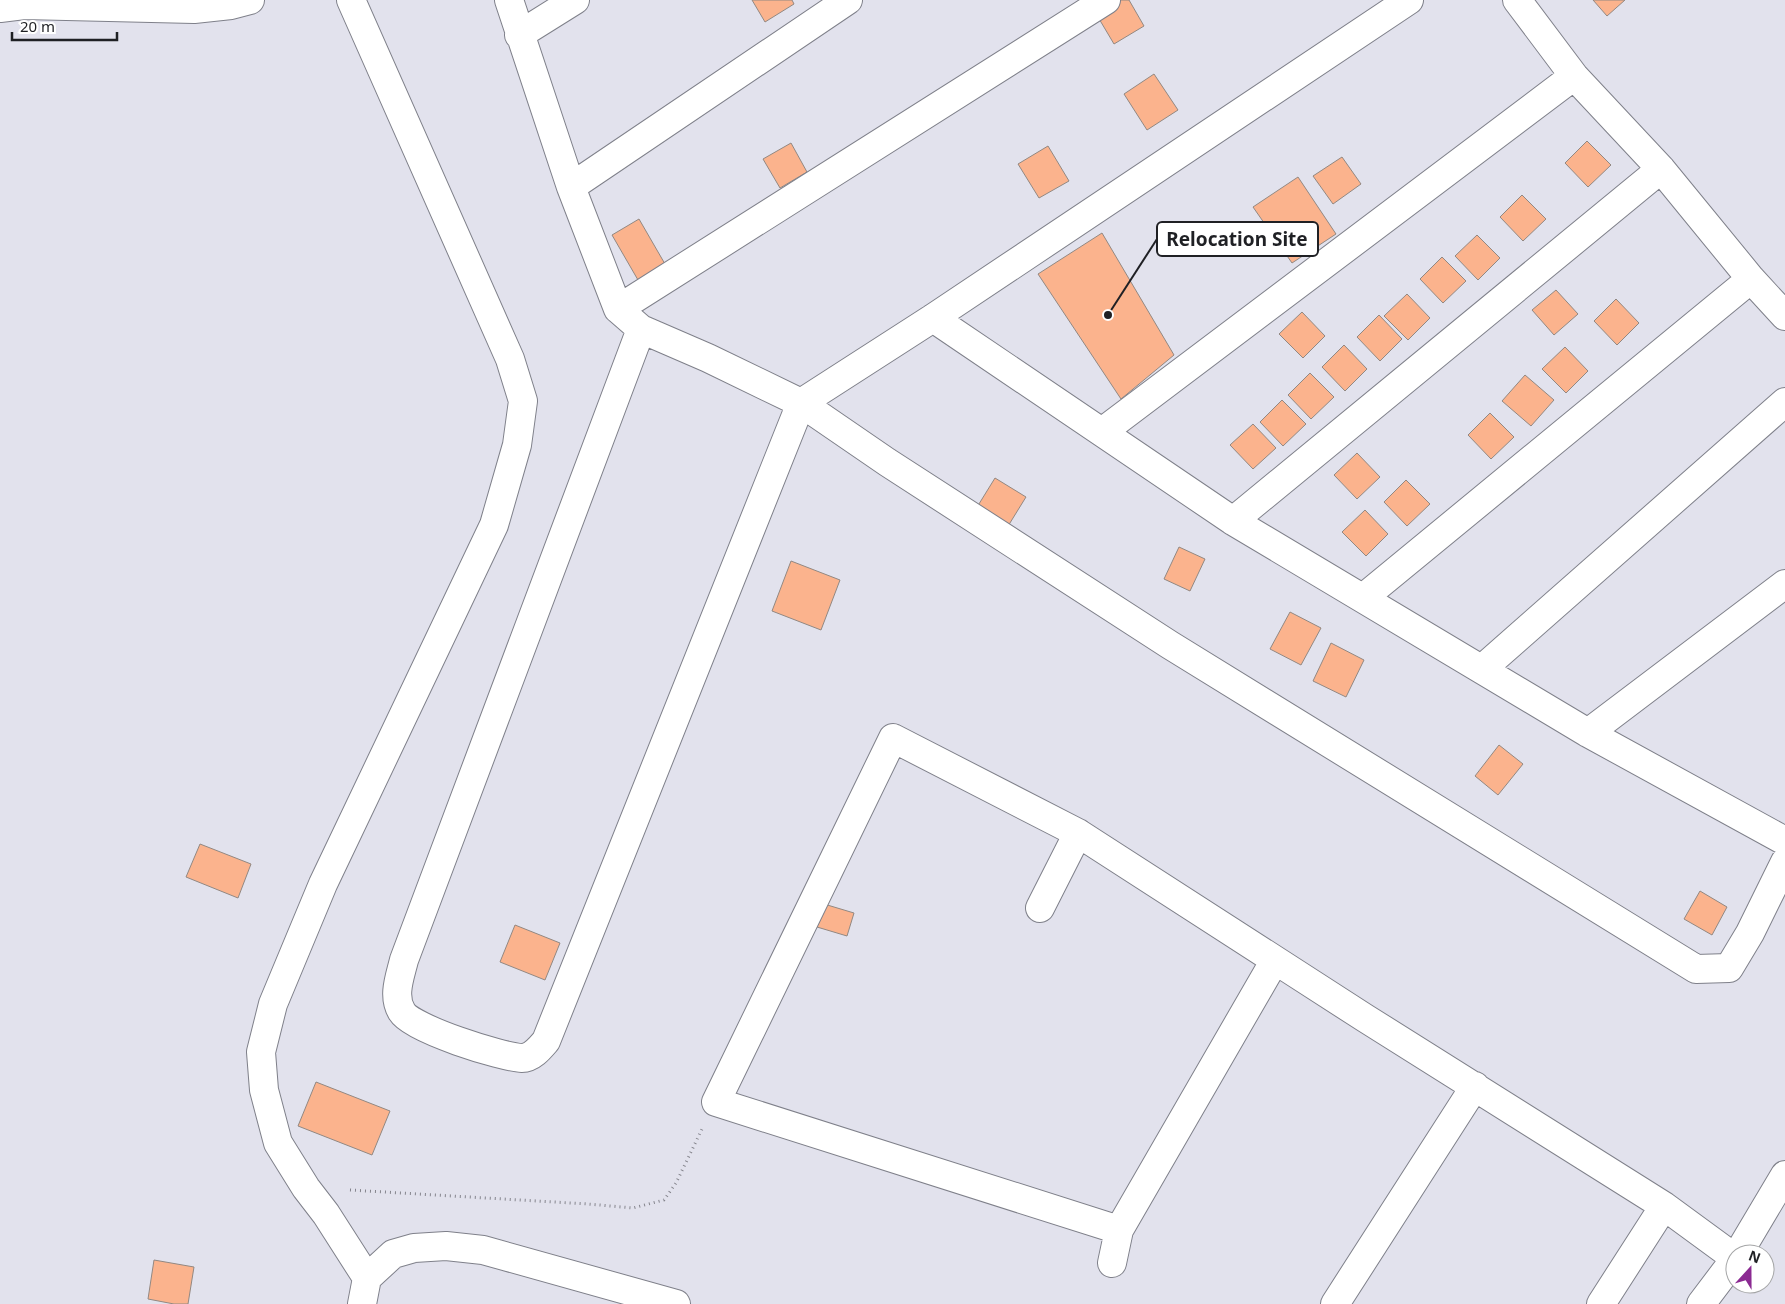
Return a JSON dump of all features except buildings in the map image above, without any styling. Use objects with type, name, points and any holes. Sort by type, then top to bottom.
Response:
[{"type":"street","points":[[0,8],[24,5],[231,5],[250,0]]},
{"type":"street","points":[[351,0],[510,359],[523,401],[517,445],[494,525],[323,884],[273,1004],[262,1052],[264,1090],[278,1143],[367,1278]]},
{"type":"street","points":[[508,0],[571,187],[618,309],[641,329],[708,358],[801,403],[887,462],[1170,645],[1696,969],[1729,968],[1750,933],[1785,862]]},
{"type":"street","points":[[519,35],[575,0]]},
{"type":"street","points":[[571,187],[848,0]]},
{"type":"street","points":[[618,309],[1106,0]]},
{"type":"street","points":[[641,329],[404,960],[396,993],[402,1013],[422,1026],[466,1045],[523,1058],[534,1054],[546,1041],[801,403],[933,318],[1409,0]]},
{"type":"street","points":[[1517,0],[1574,76],[1661,169],[1751,279],[1785,316]]},
{"type":"street","points":[[1102,432],[1574,76]]},
{"type":"street","points":[[1233,521],[1661,169]]},
{"type":"street","points":[[1362,598],[1751,279]]},
{"type":"street","points":[[933,318],[1233,521],[1588,733],[1785,841]]},
{"type":"street","points":[[1482,669],[1785,402]]},
{"type":"street","points":[[1588,733],[1785,584]]},
{"type":"street","points":[[1120,1230],[716,1102],[893,738],[1078,833],[1664,1206],[1725,1252]]},
{"type":"street","points":[[1040,908],[1078,833]]},
{"type":"street","points":[[1112,1263],[1120,1230],[1275,960]]},
{"type":"street","points":[[1335,1304],[1475,1086]]},
{"type":"street","points":[[1744,1244],[1785,1176]]},
{"type":"street","points":[[1601,1304],[1664,1206]]},
{"type":"street","points":[[362,1304],[367,1278],[393,1254],[414,1248],[446,1246],[483,1250],[676,1304]]},
{"type":"street","points":[[1701,1304],[1725,1272]]},
{"type":"path","points":[[306,1188],[633,1208],[664,1200],[676,1183],[716,1102]]},
{"type":"place","name":"Relocation Site","points":[[1108,315]]}]
